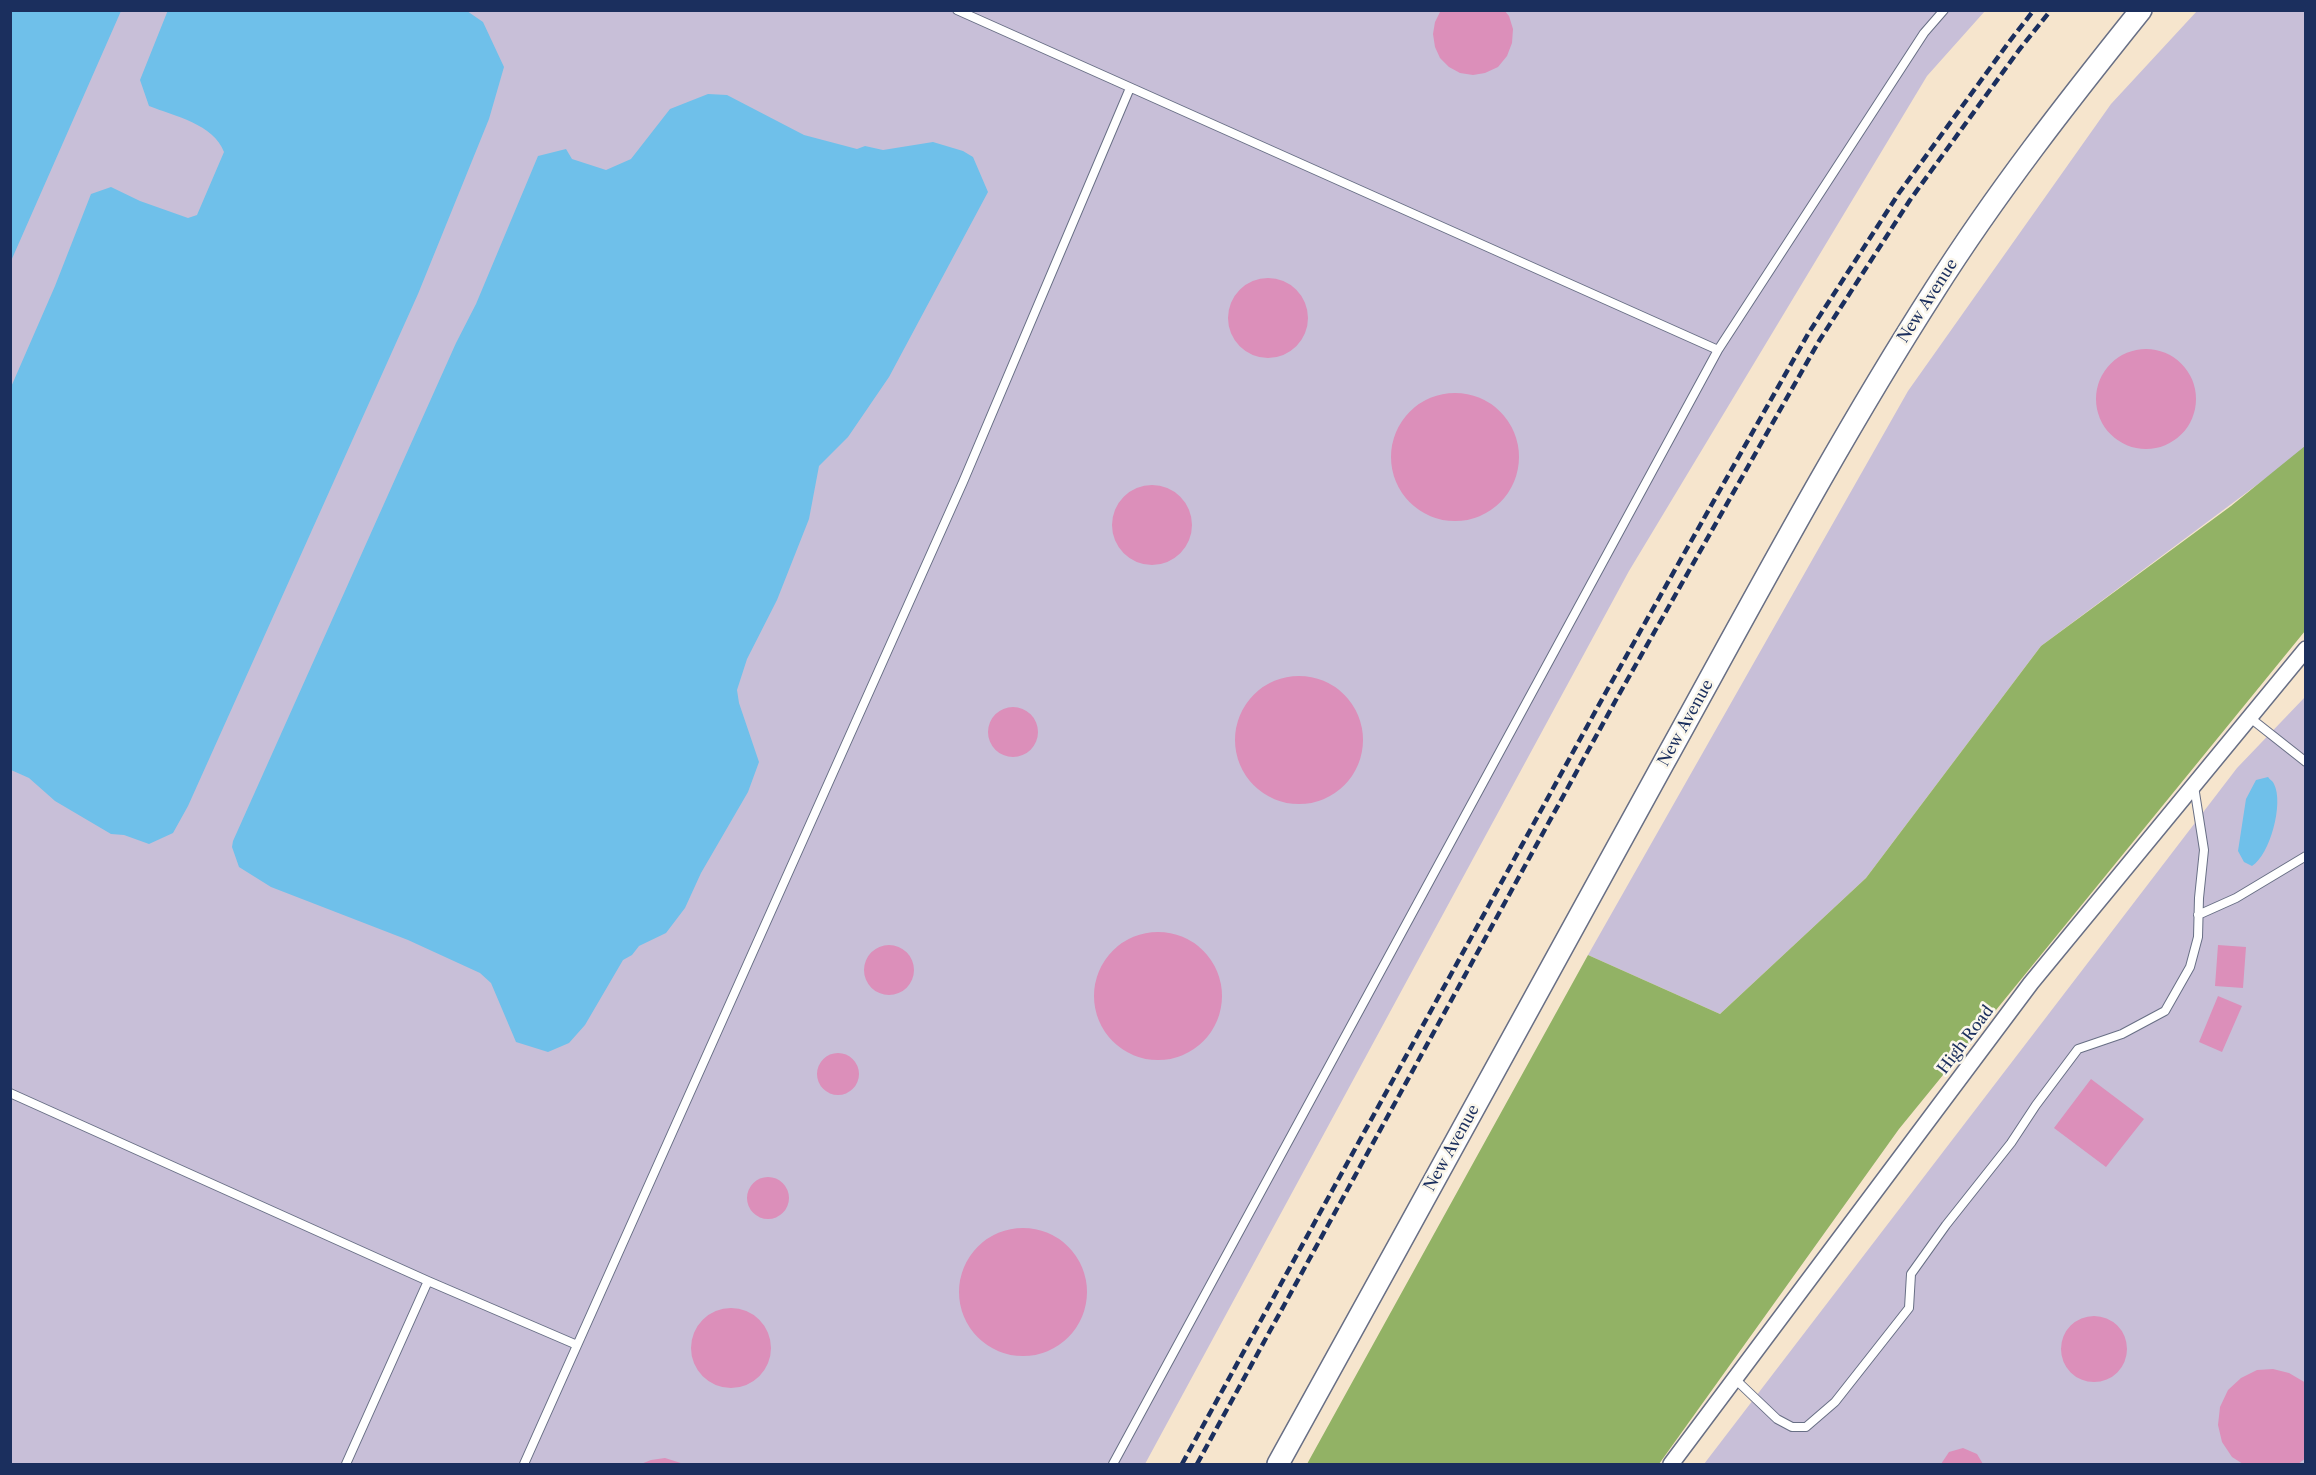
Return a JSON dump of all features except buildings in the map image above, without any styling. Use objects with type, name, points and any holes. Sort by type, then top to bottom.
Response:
[{"type":"main road","name":"New Avenue","points":[[1278,1464],[1706,686],[1887,366],[1936,287],[2009,180],[2053,120],[2141,10]]},
{"type":"street","name":"High Road","points":[[1671,1464],[2031,983],[2306,649]]},
{"type":"lane","points":[[957,10],[1718,350]]},
{"type":"lane","points":[[1113,1464],[1718,350],[1924,33],[1944,10]]},
{"type":"lane","points":[[524,1464],[958,493],[1131,88]]},
{"type":"lane","points":[[2249,717],[2306,762]]},
{"type":"lane","points":[[1735,1379],[1777,1419],[1792,1427],[1806,1427],[1835,1402],[1909,1308],[1911,1274],[2078,1050],[2122,1034],[2164,1011],[2190,968],[2198,937],[2204,850],[2194,785]]},
{"type":"lane","points":[[2198,915],[2236,898],[2306,856]]},
{"type":"lane","points":[[10,1093],[428,1281],[577,1345]]},
{"type":"lane","points":[[346,1464],[428,1281]]},
{"type":"shaded area","points":[[10,11],[1985,11],[1927,76],[1629,571],[1145,1464],[11,1464]]},
{"type":"shaded area","points":[[2197,11],[2305,11],[2305,449],[2041,646],[1866,878],[1720,1014],[1588,955],[1908,391],[2111,104]]},
{"type":"shaded area","points":[[2305,697],[2305,1464],[1704,1464],[2237,768]]},
{"type":"green space","points":[[2305,446],[2305,631],[1899,1129],[1659,1464],[1307,1464],[1588,955],[1720,1014],[1866,878],[2041,646],[2231,506]]},
{"type":"water","points":[[168,10],[467,11],[483,22],[504,67],[489,119],[418,294],[188,806],[173,833],[149,844],[124,835],[111,834],[55,801],[29,778],[11,770],[11,387],[55,286],[91,194],[111,187],[140,201],[188,218],[197,215],[224,152],[212,134],[192,122],[149,106],[140,80]]},
{"type":"water","points":[[10,11],[121,11],[11,261]]},
{"type":"water","points":[[708,94],[727,95],[804,135],[857,149],[865,146],[883,150],[933,142],[963,151],[973,157],[988,192],[889,377],[848,437],[819,466],[809,519],[777,600],[747,659],[737,690],[739,703],[759,762],[748,792],[701,873],[685,908],[666,933],[639,946],[632,955],[623,960],[585,1025],[569,1043],[548,1052],[516,1042],[491,983],[480,973],[408,940],[271,887],[239,867],[232,847],[233,841],[456,343],[476,304],[538,156],[566,149],[572,159],[606,170],[631,159],[670,109]]},
{"type":"water","points":[[2268,777],[2274,783],[2277,793],[2274,828],[2259,860],[2252,866],[2244,862],[2238,851],[2246,799],[2256,780]]},
{"type":"railway","points":[[1182,1464],[1606,692],[1808,334],[1899,193],[2034,10]]},
{"type":"railway","points":[[1197,1464],[1617,698],[1819,341],[1910,200],[2019,50],[2051,10]]}]
